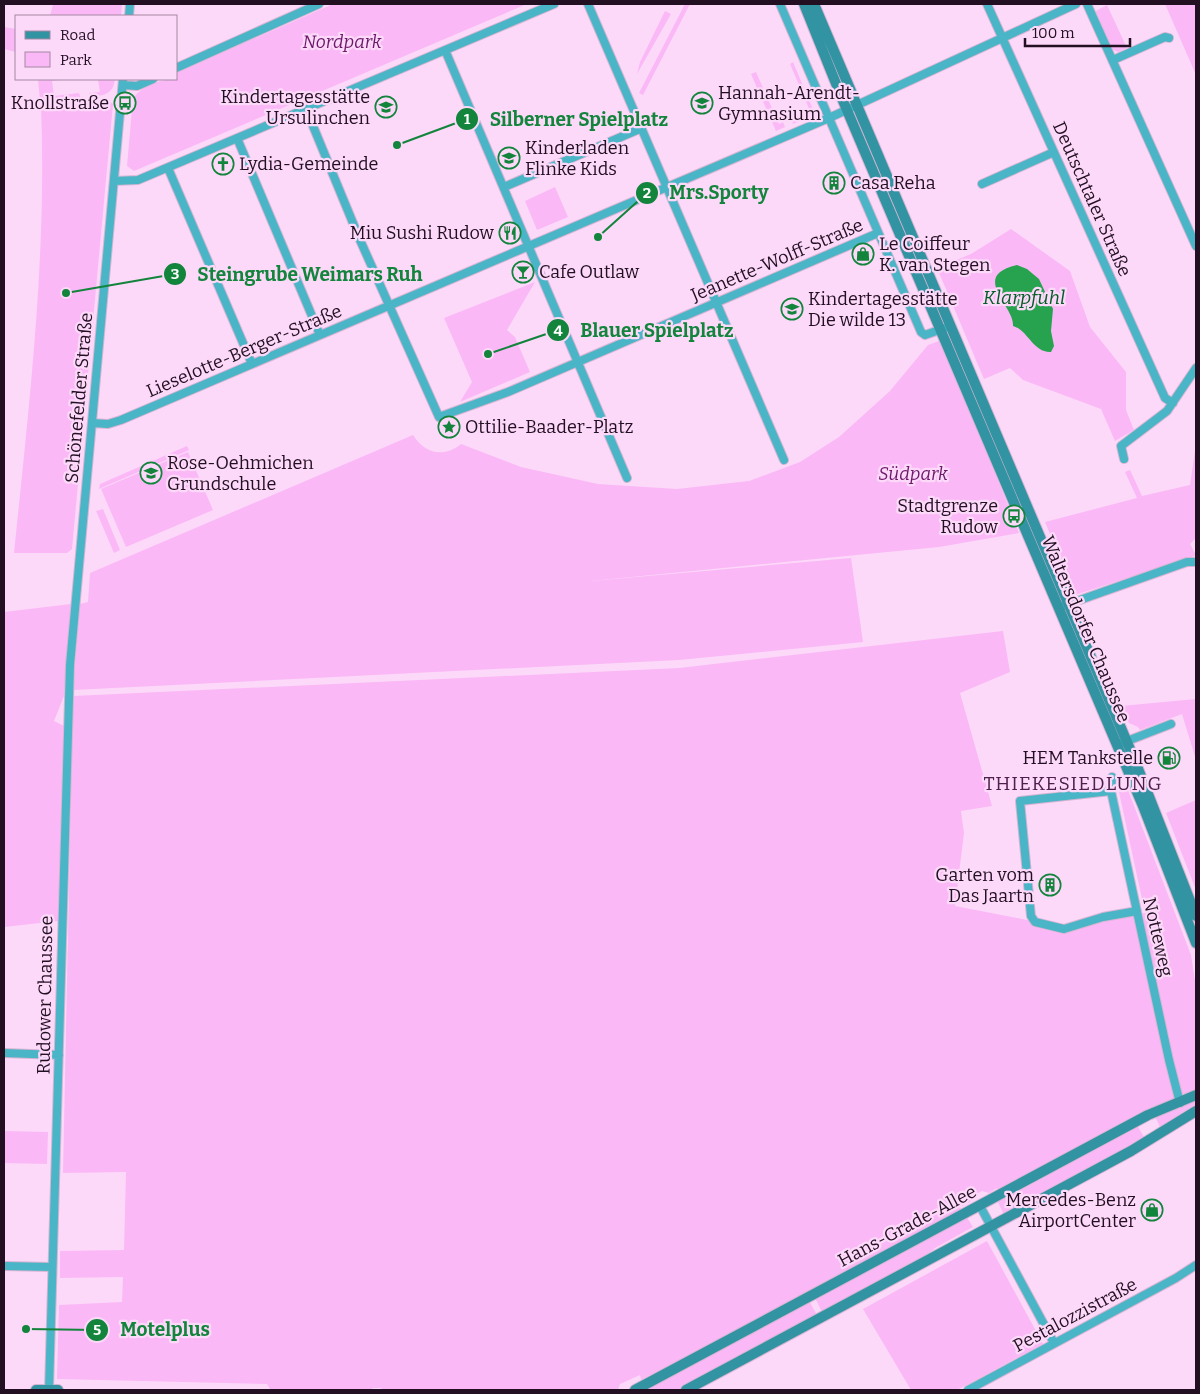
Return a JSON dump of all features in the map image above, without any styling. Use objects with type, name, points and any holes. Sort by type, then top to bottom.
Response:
[{"type":"main road","name":"Waltersdorfer Chaussee","points":[[804,4],[846,110],[946,328]]},
{"type":"main road","name":"Waltersdorfer Chaussee","points":[[814,4],[857,105],[946,328],[1196,916]]},
{"type":"main road","name":"Waltersdorfer Chaussee","points":[[1122,743],[1196,943]]},
{"type":"main road","name":"Hans-Grade-Allee","points":[[635,1390],[1148,1115],[1196,1095]]},
{"type":"main road","points":[[686,1390],[1130,1151],[1196,1111]]},
{"type":"main road","points":[[36,1390],[58,1390]]},
{"type":"street","points":[[178,67],[318,4]]},
{"type":"street","points":[[114,181],[135,181],[168,168],[554,4]]},
{"type":"street","points":[[588,4],[784,460]]},
{"type":"street","points":[[780,4],[921,332],[926,335],[946,328]]},
{"type":"street","name":"Deutschtaler Straße","points":[[987,4],[1165,398],[1173,403]]},
{"type":"street","name":"Lieselotte-Berger-Straße","points":[[92,423],[108,424],[121,420],[828,118],[1076,4]]},
{"type":"street","points":[[1087,4],[1196,246]]},
{"type":"street","points":[[1113,60],[1165,36],[1169,38]]},
{"type":"street","points":[[445,50],[627,478]]},
{"type":"street","points":[[123,82],[137,86],[151,80]]},
{"type":"street","name":"Schönefelder Straße","points":[[76,600],[123,82]]},
{"type":"street","points":[[306,109],[390,305]]},
{"type":"street","points":[[504,187],[642,128]]},
{"type":"street","points":[[237,138],[320,335]]},
{"type":"street","points":[[982,184],[1054,152]]},
{"type":"street","points":[[168,168],[252,364]]},
{"type":"street","name":"Jeanette-Wolff-Straße","points":[[390,305],[439,417],[508,392],[878,233]]},
{"type":"street","points":[[1124,459],[1121,446],[1149,427],[1173,403],[1196,368]]},
{"type":"street","points":[[1063,606],[1187,562],[1196,562]]},
{"type":"street","name":"Rudower Chaussee","points":[[49,1390],[60,1055],[68,693],[76,600]]},
{"type":"street","points":[[1122,743],[1171,724]]},
{"type":"street","name":"Notteweg","points":[[1112,777],[1111,791],[1180,1103]]},
{"type":"street","points":[[1111,791],[1020,801],[1032,920],[1054,928],[1064,929],[1137,910]]},
{"type":"street","points":[[4,1053],[60,1055]]},
{"type":"street","points":[[980,1206],[992,1225],[1054,1343]]},
{"type":"street","name":"Pestalozzistraße","points":[[968,1390],[1196,1265]]},
{"type":"street","points":[[4,1266],[52,1267]]},
{"type":"green space","points":[[53,4],[122,4],[121,15],[50,15]]},
{"type":"green space","name":"Nordpark","points":[[333,4],[527,4],[134,171],[127,166],[133,98],[147,86],[164,80],[178,80],[178,72]]},
{"type":"green space","points":[[685,4],[690,4],[643,95],[639,93]]},
{"type":"green space","points":[[1165,4],[1196,4],[1196,75]]},
{"type":"green space","points":[[1107,5],[1127,48],[1118,52],[1111,49],[1094,12]]},
{"type":"green space","points":[[665,11],[671,14],[637,74],[640,62]]},
{"type":"green space","points":[[4,27],[15,29],[15,52],[4,49]]},
{"type":"green space","points":[[793,62],[814,112],[813,115],[793,124],[791,119],[810,111],[790,64]]},
{"type":"green space","points":[[756,72],[779,124],[783,122],[785,127],[776,131],[751,74]]},
{"type":"green space","points":[[38,80],[60,80],[52,81],[54,96],[79,93],[81,99],[40,101]]},
{"type":"green space","points":[[98,80],[115,80],[110,91],[104,95],[90,97],[89,93],[100,92]]},
{"type":"green space","points":[[108,100],[113,104],[72,549],[67,553],[14,553],[31,387],[39,275],[42,163],[41,107],[86,104]]},
{"type":"green space","points":[[555,187],[568,217],[537,230],[525,201]]},
{"type":"green space","points":[[1011,229],[1070,271],[1090,327],[1126,372],[1126,410],[1134,430],[1115,441],[1101,409],[1023,380],[1010,368],[984,379],[937,268],[971,254]]},
{"type":"green space","points":[[535,282],[507,330],[515,337],[530,372],[460,402],[472,382],[444,318]]},
{"type":"green space","name":"Südpark","points":[[942,340],[1019,533],[939,547],[591,581],[851,558],[863,642],[679,660],[73,690],[80,604],[88,602],[90,573],[413,435],[423,446],[435,452],[448,451],[461,444],[521,467],[598,484],[677,489],[749,481],[800,462],[839,437],[890,391],[928,345]]},
{"type":"green space","points":[[1196,444],[1196,538],[1190,544],[1195,556],[1075,595],[1045,522],[1137,498],[1125,472],[1130,470],[1142,496],[1190,485]]},
{"type":"green space","points":[[187,446],[189,450],[99,489],[100,484]]},
{"type":"green space","points":[[188,452],[213,510],[126,547],[101,489]]},
{"type":"green space","points":[[103,509],[120,550],[114,553],[96,511]]},
{"type":"green space","points":[[71,604],[64,696],[54,721],[64,726],[58,921],[4,927],[4,612]]},
{"type":"green space","points":[[1003,631],[1010,672],[960,693],[992,806],[961,811],[964,833],[955,906],[1027,920],[1058,931],[1145,913],[1119,792],[1128,790],[1191,955],[1196,987],[1196,1089],[1146,1110],[998,1190],[997,1188],[989,1193],[982,1191],[971,1197],[970,1202],[960,1207],[962,1210],[652,1378],[650,1375],[641,1380],[640,1375],[620,1384],[618,1390],[382,1390],[381,1388],[373,1388],[372,1390],[283,1390],[270,1389],[267,1384],[57,1379],[59,1305],[122,1302],[123,1277],[60,1278],[60,1251],[124,1250],[126,1172],[63,1173],[73,696],[679,668]]},
{"type":"green space","points":[[1196,699],[1196,760],[1182,714],[1140,730],[1129,723],[1121,706]]},
{"type":"green space","points":[[1196,800],[1196,890],[1166,813]]},
{"type":"green space","points":[[1196,1099],[1196,1104],[1160,1127],[1155,1116]]},
{"type":"green space","points":[[1137,1125],[1144,1137],[1140,1141],[1004,1215],[998,1202],[1039,1180],[1045,1174]]},
{"type":"green space","points":[[4,1131],[48,1132],[47,1164],[4,1163]]},
{"type":"green space","points":[[966,1216],[973,1227],[935,1248],[924,1257],[822,1312],[815,1298]]},
{"type":"green space","points":[[987,1241],[1043,1344],[957,1390],[911,1390],[863,1309]]},
{"type":"green space","points":[[809,1301],[817,1315],[678,1390],[651,1390],[650,1387]]},
{"type":"water","name":"Klarpfuhl","points":[[1017,265],[1027,269],[1039,279],[1053,309],[1051,331],[1054,346],[1051,352],[1040,349],[1023,332],[1013,326],[1012,318],[998,292],[995,284],[996,276],[1003,270]]},
{"type":"place","name":"Knollstraße","points":[[125,103]]},
{"type":"place","name":"Hannah-Arendt- Gymnasium","points":[[702,103]]},
{"type":"place","name":"Kindertagesstätte Ursulinchen","points":[[386,107]]},
{"type":"place","name":"Silberner Spielplatz","points":[[397,145]]},
{"type":"place","name":"Kinderladen Flinke Kids","points":[[509,158]]},
{"type":"place","name":"Lydia-Gemeinde","points":[[223,164]]},
{"type":"place","name":"Casa Reha","points":[[834,183]]},
{"type":"place","name":"Miu Sushi Rudow","points":[[510,233]]},
{"type":"place","name":"Mrs.Sporty","points":[[598,237]]},
{"type":"place","name":"Le Coiffeur K. van Stegen","points":[[863,254]]},
{"type":"place","name":"Cafe Outlaw","points":[[523,272]]},
{"type":"place","name":"Steingrube Weimars Ruh","points":[[66,293]]},
{"type":"place","name":"Kindertagesstätte Die wilde 13","points":[[792,309]]},
{"type":"place","name":"Blauer Spielplatz","points":[[488,354]]},
{"type":"place","name":"Ottilie-Baader-Platz","points":[[449,427]]},
{"type":"place","name":"Rose-Oehmichen Grundschule","points":[[151,473]]},
{"type":"place","name":"Stadtgrenze Rudow","points":[[1014,516]]},
{"type":"place","name":"HEM Tankstelle","points":[[1169,758]]},
{"type":"place","name":"Garten vom Das Jaartn","points":[[1050,885]]},
{"type":"place","name":"Mercedes-Benz AirportCenter","points":[[1152,1210]]},
{"type":"place","name":"Motelplus","points":[[26,1329]]},
{"type":"district","name":"THIEKESIEDLUNG","points":[[1073,783]]}]
